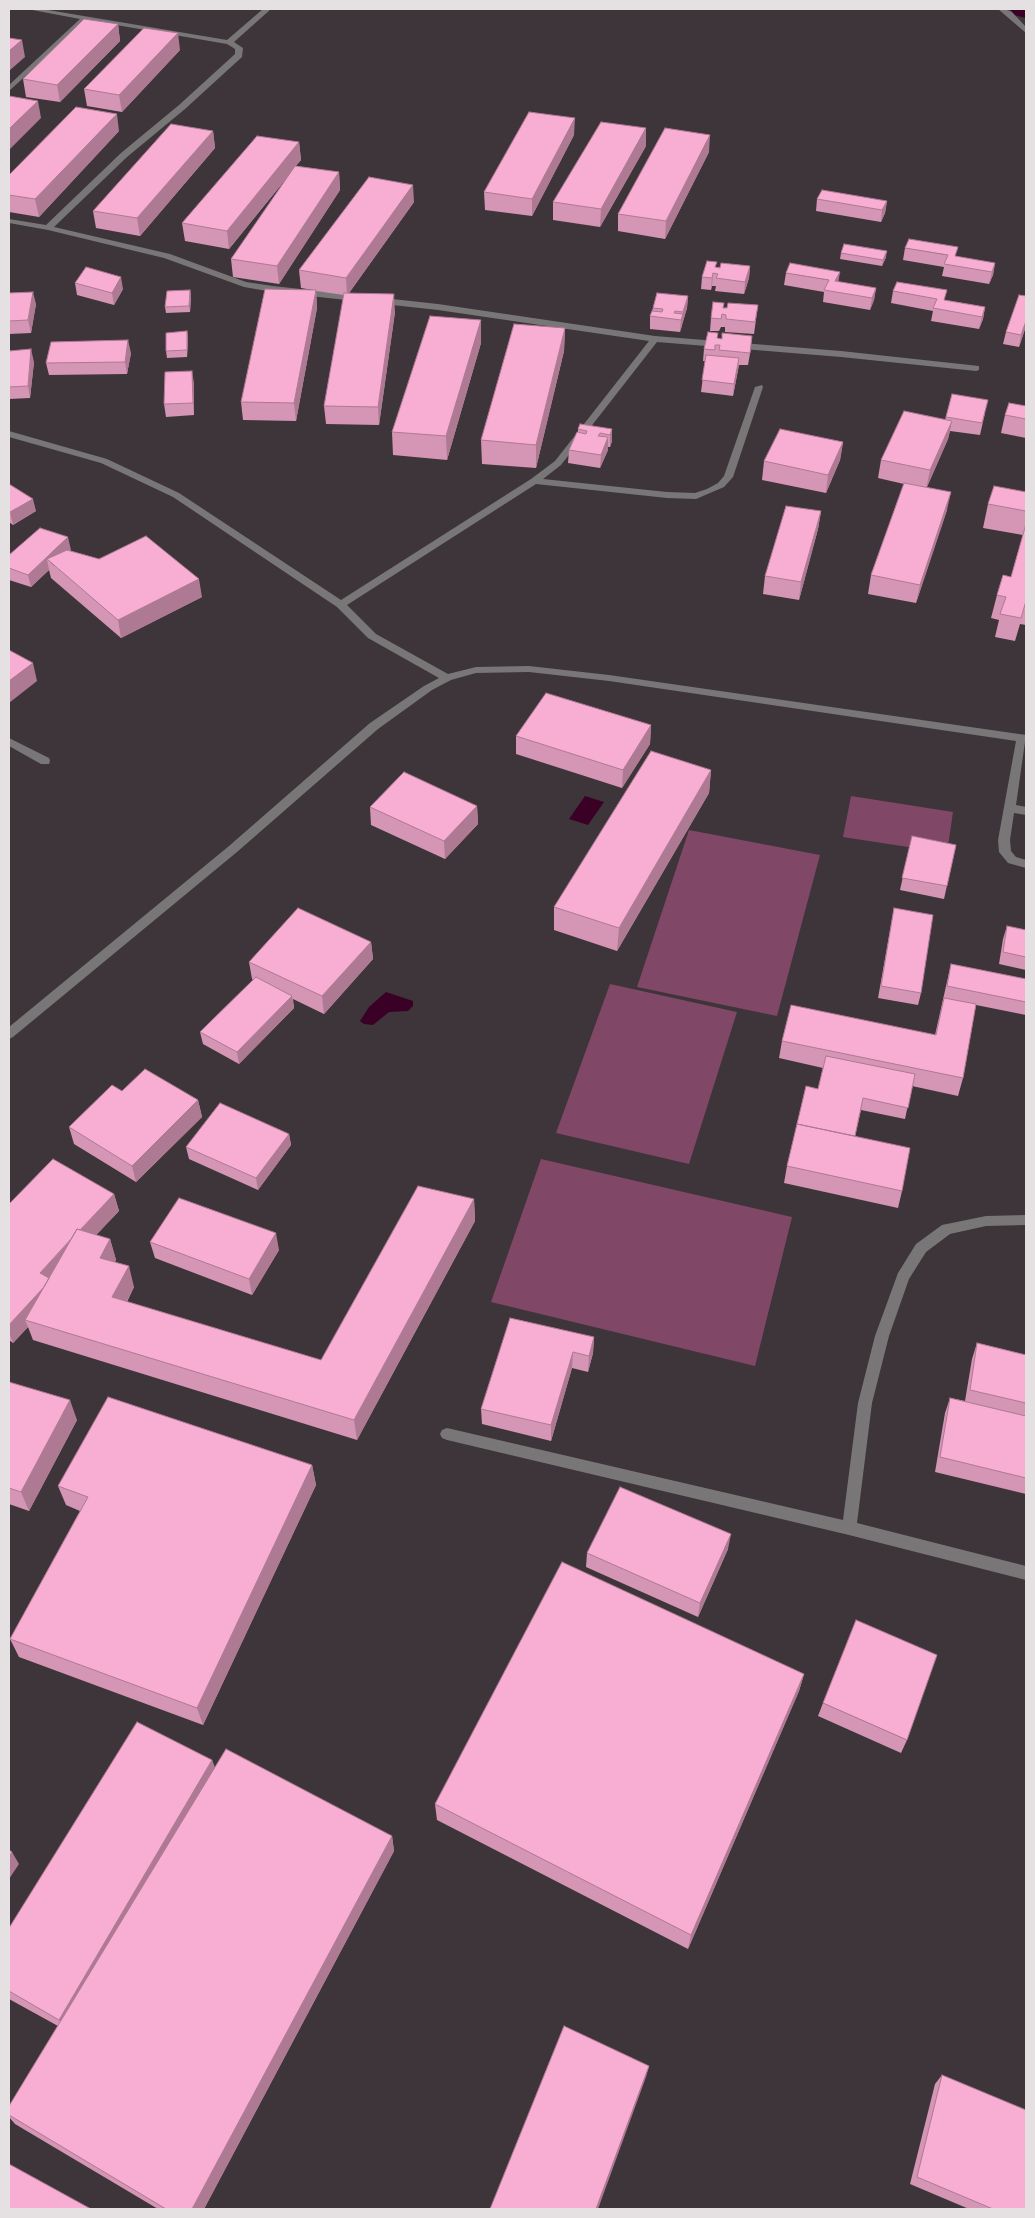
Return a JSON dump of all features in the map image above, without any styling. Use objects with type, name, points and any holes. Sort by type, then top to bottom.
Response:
[{"type":"street","points":[[31,9],[229,42],[239,48],[238,55],[182,107],[124,154],[48,228]]},
{"type":"street","points":[[229,42],[267,9]]},
{"type":"street","points":[[1001,9],[1009,14],[1026,31]]},
{"type":"street","points":[[9,89],[84,19]]},
{"type":"street","points":[[9,221],[48,228],[167,256],[207,272],[254,286],[438,307],[655,340],[841,354],[976,368]]},
{"type":"street","points":[[341,605],[534,481],[558,463],[655,340]]},
{"type":"street","points":[[534,481],[666,495],[696,496],[710,491],[721,485],[728,477],[759,387]]},
{"type":"street","points":[[9,434],[104,461],[176,495],[341,605],[372,636],[447,678]]},
{"type":"street","points":[[9,1034],[234,849],[374,726],[428,688],[447,678],[476,670],[529,669],[619,680],[1024,739],[1004,840],[1005,852],[1012,860],[1026,864]]},
{"type":"street","points":[[9,742],[44,761]]},
{"type":"street","points":[[1009,808],[1026,811]]},
{"type":"street","points":[[850,1528],[865,1403],[882,1336],[903,1277],[921,1248],[947,1229],[986,1221],[1026,1220]]},
{"type":"street","points":[[447,1434],[850,1528],[1026,1573]]},
{"type":"shaded area","points":[[585,796],[604,802],[588,825],[569,819]]},
{"type":"shaded area","points":[[851,796],[953,812],[947,853],[843,837]]},
{"type":"shaded area","points":[[689,830],[820,855],[777,1016],[637,987]]},
{"type":"shaded area","points":[[610,984],[737,1012],[689,1164],[556,1133]]},
{"type":"shaded area","points":[[386,992],[413,1001],[413,1006],[408,1011],[389,1012],[373,1025],[364,1024],[360,1021],[369,1007]]},
{"type":"shaded area","points":[[541,1159],[792,1217],[755,1366],[491,1302]]},
{"type":"building","points":[[84,19],[118,24],[57,85],[23,79]]},
{"type":"building","points":[[144,28],[178,33],[119,95],[84,89]]},
{"type":"building","points":[[9,38],[22,40],[9,51]]},
{"type":"building","points":[[9,96],[38,101],[9,129]]},
{"type":"building","points":[[76,107],[117,114],[35,199],[9,195],[9,175]]},
{"type":"building","points":[[529,112],[575,118],[532,199],[484,192]]},
{"type":"building","points":[[601,122],[646,128],[601,209],[553,202]]},
{"type":"building","points":[[171,124],[213,131],[137,218],[93,211]]},
{"type":"building","points":[[665,128],[710,135],[666,221],[618,214]]},
{"type":"building","points":[[257,136],[299,142],[227,231],[182,223]]},
{"type":"building","points":[[295,166],[339,172],[277,266],[231,259]]},
{"type":"building","points":[[369,177],[413,185],[346,278],[299,270]]},
{"type":"building","points":[[822,190],[887,201],[882,210],[817,199]]},
{"type":"building","points":[[909,239],[958,247],[955,256],[995,263],[992,272],[944,264],[948,255],[905,248]]},
{"type":"building","points":[[844,244],[887,251],[883,260],[841,253]]},
{"type":"building","points":[[707,261],[717,262],[715,267],[720,268],[721,263],[750,266],[745,282],[716,278],[718,274],[713,273],[712,278],[702,277]]},
{"type":"building","points":[[790,263],[840,272],[835,281],[876,288],[872,298],[824,290],[829,280],[786,273]]},
{"type":"building","points":[[86,267],[121,277],[112,293],[75,283]]},
{"type":"building","points":[[897,282],[947,290],[944,300],[985,307],[982,317],[933,308],[937,299],[893,291]]},
{"type":"building","points":[[265,289],[316,290],[294,403],[241,402]]},
{"type":"building","points":[[190,290],[189,306],[165,307],[167,291]]},
{"type":"building","points":[[33,292],[28,320],[9,321],[9,293]]},
{"type":"building","points":[[344,293],[394,294],[378,407],[324,406]]},
{"type":"building","points":[[657,293],[688,296],[683,312],[675,311],[674,313],[683,314],[681,320],[650,316],[652,311],[662,312],[663,309],[653,308]]},
{"type":"building","points":[[1019,295],[1026,296],[1026,321],[1021,335],[1006,332]]},
{"type":"building","points":[[713,302],[724,303],[723,308],[727,308],[728,303],[758,305],[755,322],[726,319],[726,315],[722,314],[721,319],[711,318]]},
{"type":"building","points":[[430,316],[481,320],[446,436],[392,432]]},
{"type":"building","points":[[514,324],[565,328],[536,445],[481,440]]},
{"type":"building","points":[[187,331],[187,350],[166,351],[166,333]]},
{"type":"building","points":[[708,332],[718,333],[717,338],[722,339],[722,333],[752,336],[750,353],[719,350],[720,345],[715,345],[715,350],[704,349]]},
{"type":"building","points":[[128,340],[125,362],[46,363],[51,342]]},
{"type":"building","points":[[31,349],[28,386],[9,387],[9,351]]},
{"type":"building","points":[[706,355],[739,358],[734,384],[702,380]]},
{"type":"building","points":[[192,371],[193,403],[164,404],[165,372]]},
{"type":"building","points":[[952,394],[988,400],[982,423],[946,417]]},
{"type":"building","points":[[1009,403],[1026,406],[1026,419],[1005,415]]},
{"type":"building","points":[[904,411],[952,421],[930,470],[881,460]]},
{"type":"building","points":[[580,424],[612,429],[610,435],[600,433],[598,436],[608,437],[601,455],[569,450],[577,432],[586,434],[587,431],[578,429]]},
{"type":"building","points":[[780,429],[843,442],[828,475],[764,461]]},
{"type":"building","points":[[904,483],[951,492],[920,585],[871,575]]},
{"type":"building","points":[[9,484],[33,499],[9,512]]},
{"type":"building","points":[[994,486],[1026,492],[1026,511],[988,504]]},
{"type":"building","points":[[786,506],[821,511],[801,582],[765,576]]},
{"type":"building","points":[[1026,524],[1026,601],[1021,618],[1000,614],[1006,597],[997,595],[1003,575],[1011,577]]},
{"type":"building","points":[[40,528],[68,537],[28,575],[9,568],[9,555]]},
{"type":"building","points":[[146,536],[199,579],[118,620],[47,559],[67,550],[99,559]]},
{"type":"building","points":[[9,650],[33,663],[9,681]]},
{"type":"building","points":[[546,693],[651,725],[623,770],[516,736]]},
{"type":"building","points":[[651,751],[711,770],[619,928],[554,907]]},
{"type":"building","points":[[404,772],[477,806],[444,841],[370,807]]},
{"type":"building","points":[[912,836],[956,845],[947,886],[902,878]]},
{"type":"building","points":[[298,908],[371,942],[322,996],[249,962]]},
{"type":"building","points":[[894,908],[933,915],[921,993],[881,986]]},
{"type":"building","points":[[1007,926],[1026,930],[1026,957],[1003,952]]},
{"type":"building","points":[[951,964],[1026,979],[1026,1002],[947,986]]},
{"type":"building","points":[[256,977],[292,996],[237,1052],[200,1032]]},
{"type":"building","points":[[944,998],[976,1004],[963,1078],[782,1041],[791,1005],[936,1035]]},
{"type":"building","points":[[826,1056],[915,1074],[908,1108],[863,1098],[855,1136],[797,1124],[806,1086],[818,1089]]},
{"type":"building","points":[[145,1069],[198,1100],[132,1166],[69,1127],[112,1085],[122,1091]]},
{"type":"building","points":[[220,1103],[289,1134],[256,1178],[186,1147]]},
{"type":"building","points":[[797,1124],[910,1148],[902,1191],[787,1166]]},
{"type":"building","points":[[53,1159],[114,1194],[80,1230],[77,1229],[71,1239],[40,1273],[49,1278],[44,1287],[9,1325],[9,1204]]},
{"type":"building","points":[[418,1186],[474,1199],[354,1420],[25,1320],[77,1229],[110,1239],[100,1258],[129,1266],[112,1297],[321,1360]]},
{"type":"building","points":[[179,1198],[276,1233],[249,1279],[150,1242]]},
{"type":"building","points":[[510,1318],[594,1337],[589,1356],[573,1352],[551,1425],[481,1409]]},
{"type":"building","points":[[977,1343],[1026,1355],[1026,1403],[970,1390]]},
{"type":"building","points":[[9,1382],[70,1400],[21,1492],[9,1488]]},
{"type":"building","points":[[108,1397],[312,1465],[197,1708],[10,1639],[88,1497],[58,1486]]},
{"type":"building","points":[[950,1398],[1026,1416],[1026,1478],[940,1457]]},
{"type":"building","points":[[620,1487],[731,1534],[700,1603],[587,1553]]},
{"type":"building","points":[[562,1562],[804,1674],[691,1935],[435,1804]]},
{"type":"building","points":[[856,1620],[937,1655],[907,1740],[823,1703]]},
{"type":"building","points":[[137,1722],[212,1760],[59,2020],[9,1991],[9,1928]]},
{"type":"building","points":[[226,1749],[392,1836],[192,2209],[166,2209],[9,2115],[9,2106]]},
{"type":"building","points":[[564,2026],[649,2066],[596,2209],[490,2209]]},
{"type":"building","points":[[942,2075],[1026,2110],[1026,2209],[993,2209],[917,2177]]},
{"type":"building","points":[[9,2164],[91,2209],[9,2209]]}]
